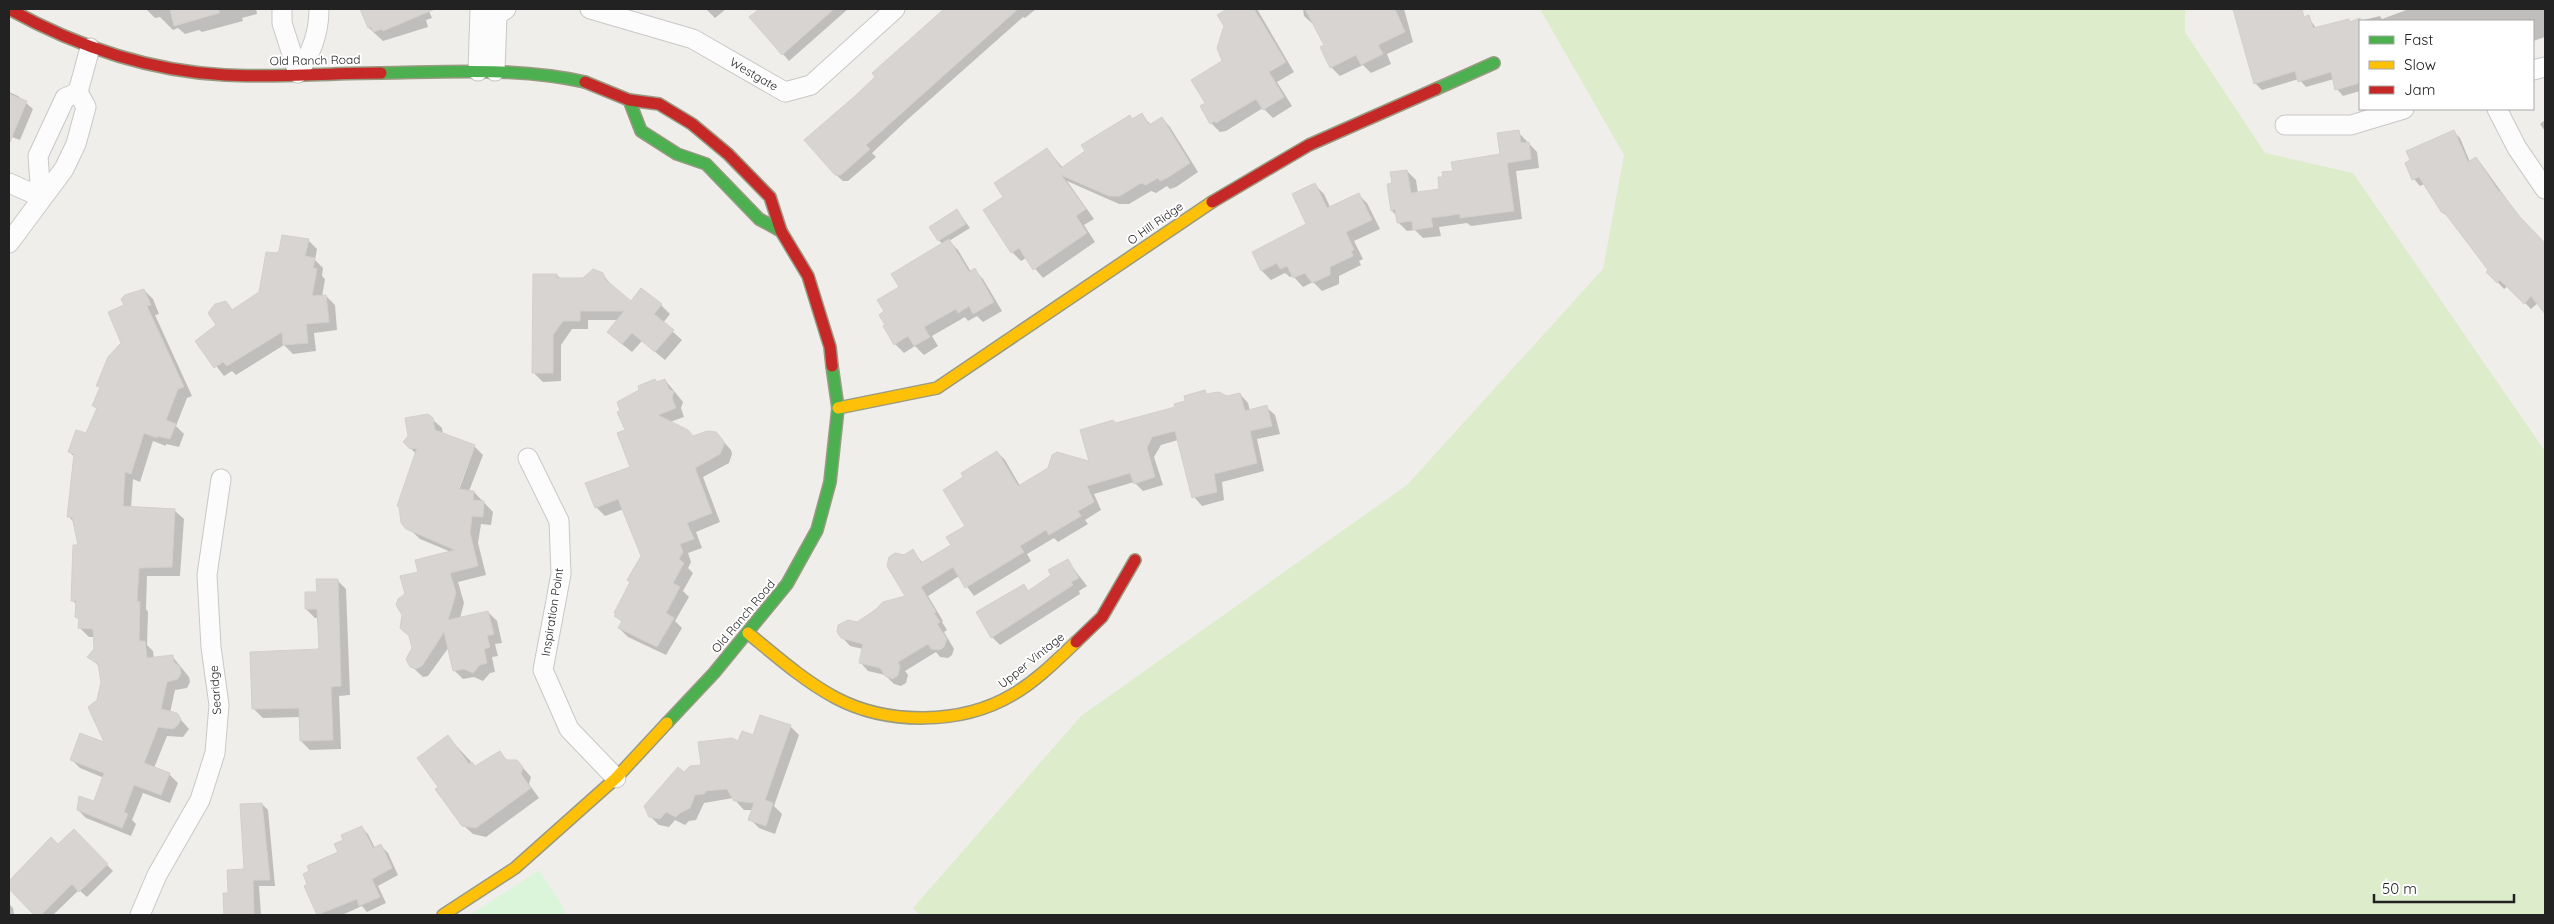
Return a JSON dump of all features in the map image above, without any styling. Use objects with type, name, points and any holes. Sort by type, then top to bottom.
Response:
[{"type":"street","name":"Old Ranch Road","points":[[9,9],[36,24],[90,48],[160,67],[225,75],[487,71],[549,74],[596,85],[629,100],[659,104],[692,124],[728,154],[770,197],[781,231],[808,276],[830,348],[838,408],[830,482],[817,530],[787,584],[748,633],[616,778],[516,868],[443,915]]},
{"type":"street","points":[[282,9],[282,23],[298,73]]},
{"type":"street","points":[[298,73],[311,53],[318,28],[319,9]]},
{"type":"street","points":[[480,9],[487,71]]},
{"type":"street","points":[[487,71],[497,15],[506,9]]},
{"type":"street","name":"Westgate","points":[[590,9],[623,13],[693,38],[785,92],[812,84],[895,9]]},
{"type":"street","points":[[9,243],[41,197],[64,169],[76,144],[86,107],[78,92],[90,48]]},
{"type":"street","name":"O Hill Ridge","points":[[838,408],[937,388],[996,350],[1198,210],[1309,145],[1494,63]]},
{"type":"street","points":[[41,197],[38,156],[65,98],[78,92]]},
{"type":"street","points":[[629,100],[641,131],[677,154],[706,164],[759,219],[781,231]]},
{"type":"street","points":[[2286,125],[2351,126],[2401,110]]},
{"type":"street","points":[[2498,110],[2517,148],[2545,189]]},
{"type":"street","points":[[9,183],[41,197]]},
{"type":"street","name":"Inspiration Point","points":[[528,458],[559,521],[561,574],[543,670],[568,729],[616,778]]},
{"type":"street","name":"Searidge","points":[[140,915],[157,875],[200,800],[214,753],[218,705],[211,647],[207,575],[221,480]]},
{"type":"street","name":"Upper Vintage","points":[[748,633],[797,672],[829,694],[868,712],[900,717],[930,717],[965,712],[1006,699],[1063,655],[1105,614],[1135,560]]},
{"type":"green space","points":[[1540,9],[2185,9],[2185,32],[2265,153],[2353,173],[2545,451],[2545,915],[920,915],[913,908],[1081,716],[1407,485],[1603,269],[1624,155]]},
{"type":"green space","points":[[539,870],[562,905],[566,915],[470,915]]},
{"type":"building","points":[[170,9],[219,9],[219,13],[174,26]]},
{"type":"building","points":[[360,9],[435,9],[383,31],[382,29],[373,32],[371,27],[368,28]]},
{"type":"building","points":[[759,9],[834,9],[782,55],[749,17]]},
{"type":"building","points":[[944,9],[1018,9],[866,145],[870,149],[841,175],[835,175],[804,140],[855,96],[875,77],[872,73]]},
{"type":"building","points":[[1227,9],[1254,9],[1286,62],[1269,72],[1284,97],[1263,110],[1256,99],[1216,123],[1215,121],[1210,124],[1200,106],[1205,103],[1191,80],[1222,61],[1217,48],[1224,26],[1217,15]]},
{"type":"building","points":[[1305,9],[1395,9],[1405,32],[1378,45],[1383,54],[1361,65],[1356,55],[1330,68],[1320,47],[1324,45]]},
{"type":"building","points":[[2233,9],[2302,9],[2304,17],[2309,15],[2313,28],[2349,19],[2349,22],[2360,18],[2359,83],[2335,90],[2331,72],[2298,82],[2295,71],[2254,84]]},
{"type":"building","points":[[9,94],[27,101],[9,144]]},
{"type":"building","points":[[1142,113],[1149,125],[1162,117],[1190,163],[1167,178],[1160,181],[1158,178],[1146,185],[1141,183],[1120,196],[1109,196],[1061,175],[1086,209],[1076,216],[1087,233],[1033,270],[1019,248],[1011,253],[983,210],[1003,197],[994,183],[1047,148],[1061,168],[1085,151],[1081,145],[1130,115],[1132,119]]},
{"type":"building","points":[[1519,130],[1521,143],[1529,142],[1531,159],[1507,163],[1514,211],[1460,218],[1460,214],[1431,218],[1433,227],[1413,230],[1412,221],[1397,223],[1395,209],[1391,211],[1387,184],[1392,183],[1390,172],[1407,170],[1411,193],[1439,189],[1438,177],[1443,177],[1442,172],[1453,171],[1451,162],[1500,154],[1497,133]]},
{"type":"building","points":[[2454,130],[2468,162],[2476,157],[2499,192],[2545,243],[2545,314],[2531,296],[2524,304],[2500,280],[2497,283],[2486,272],[2488,270],[2444,212],[2442,213],[2419,177],[2412,180],[2405,163],[2410,160],[2406,151]]},
{"type":"building","points":[[1315,183],[1327,208],[1359,193],[1372,220],[1346,232],[1354,250],[1351,251],[1353,256],[1330,267],[1330,275],[1312,283],[1305,273],[1293,278],[1287,266],[1280,269],[1277,263],[1261,271],[1252,252],[1306,224],[1292,194]]},
{"type":"building","points":[[957,209],[966,224],[938,241],[929,227]]},
{"type":"building","points":[[282,235],[309,239],[305,256],[315,258],[313,268],[317,269],[312,296],[326,295],[329,322],[306,324],[308,343],[283,345],[282,332],[227,366],[223,362],[214,368],[195,341],[216,325],[208,313],[215,304],[226,301],[232,310],[259,292],[266,252],[276,253],[279,251]]},
{"type":"building","points":[[949,239],[969,272],[975,268],[994,302],[973,314],[969,306],[958,313],[956,309],[924,327],[930,337],[914,346],[908,336],[894,345],[883,326],[885,325],[879,315],[884,311],[877,300],[899,287],[891,274]]},
{"type":"building","points":[[593,269],[603,273],[606,280],[631,301],[641,288],[662,304],[654,314],[674,330],[655,352],[632,333],[622,344],[607,332],[624,311],[580,311],[580,321],[563,321],[553,335],[553,373],[532,373],[533,274],[557,274],[557,278],[583,278]]},
{"type":"building","points":[[144,289],[151,305],[147,306],[184,387],[178,389],[166,420],[176,424],[170,439],[157,436],[157,438],[144,433],[131,474],[125,472],[123,506],[175,509],[172,567],[139,568],[137,601],[140,602],[139,641],[145,641],[147,658],[173,655],[174,662],[180,667],[181,673],[178,679],[167,682],[161,709],[177,713],[181,719],[173,729],[158,727],[144,763],[170,773],[161,795],[134,785],[124,812],[128,814],[122,828],[77,810],[79,796],[94,801],[104,773],[70,760],[80,733],[104,742],[88,707],[97,700],[101,682],[98,664],[87,657],[94,649],[93,629],[78,628],[79,619],[75,617],[76,601],[71,601],[73,545],[78,545],[72,517],[67,517],[74,454],[68,452],[76,430],[86,433],[97,408],[92,406],[100,387],[96,386],[108,357],[121,343],[108,312],[124,305],[121,299],[125,295]]},
{"type":"building","points":[[655,379],[657,382],[665,379],[669,389],[674,392],[672,398],[676,408],[658,415],[688,430],[693,436],[707,431],[716,432],[723,440],[724,445],[720,454],[695,468],[712,513],[687,523],[694,539],[680,544],[683,552],[679,559],[684,563],[673,583],[680,587],[666,613],[674,618],[657,647],[618,628],[622,621],[614,616],[616,614],[614,613],[630,582],[627,580],[641,556],[618,499],[595,508],[585,483],[630,467],[617,433],[625,430],[617,412],[620,411],[617,402],[639,390],[638,386]]},
{"type":"building","points":[[1205,390],[1206,394],[1219,392],[1227,396],[1240,393],[1245,411],[1267,405],[1272,426],[1250,431],[1257,463],[1214,474],[1217,492],[1192,498],[1175,431],[1152,437],[1147,448],[1155,477],[1134,484],[1130,473],[1087,486],[1094,502],[1078,511],[1081,516],[1049,535],[1046,530],[1020,546],[1024,552],[965,588],[953,567],[921,587],[936,612],[934,613],[940,622],[937,624],[947,639],[944,647],[939,650],[931,649],[928,644],[898,662],[900,666],[898,675],[893,679],[885,676],[880,668],[859,663],[863,644],[841,638],[837,632],[838,625],[848,620],[857,622],[883,602],[905,596],[887,566],[889,557],[895,553],[904,555],[913,549],[921,563],[951,545],[946,537],[965,526],[943,490],[963,477],[961,473],[997,451],[1018,486],[1048,468],[1052,455],[1057,452],[1089,461],[1080,430],[1113,420],[1116,423],[1175,407],[1174,404],[1185,401],[1184,396]]},
{"type":"building","points":[[428,414],[433,418],[435,430],[475,445],[458,489],[474,491],[473,500],[484,501],[483,517],[472,516],[470,533],[478,566],[450,573],[456,593],[448,620],[488,611],[494,634],[487,636],[490,647],[484,649],[487,663],[480,665],[473,673],[464,669],[453,671],[444,632],[422,666],[416,669],[410,667],[406,659],[412,648],[409,636],[400,628],[402,615],[396,605],[398,599],[405,594],[400,576],[418,572],[415,560],[455,550],[406,529],[401,523],[399,507],[397,506],[417,448],[410,449],[403,442],[408,436],[405,418]]},
{"type":"building","points":[[1068,559],[1079,578],[1071,582],[1073,585],[991,638],[976,612],[1024,584],[1028,591],[1051,575],[1048,570]]},
{"type":"building","points":[[316,579],[338,579],[341,686],[331,687],[333,740],[300,741],[299,708],[252,709],[250,652],[319,649],[317,609],[305,609],[305,592],[317,592]]},
{"type":"building","points":[[760,715],[791,725],[765,800],[773,803],[766,826],[748,820],[754,803],[734,801],[727,789],[706,791],[704,794],[695,795],[690,808],[676,817],[666,812],[660,819],[649,817],[644,806],[678,767],[684,772],[690,766],[701,765],[698,742],[732,738],[738,741],[742,731],[753,735]]},
{"type":"building","points":[[448,735],[469,764],[472,762],[475,766],[500,751],[506,760],[517,760],[523,767],[521,774],[531,788],[476,828],[462,826],[435,789],[438,787],[417,758]]},
{"type":"building","points":[[262,803],[270,880],[253,880],[254,915],[224,915],[223,893],[228,893],[227,870],[244,869],[240,804]]},
{"type":"building","points":[[362,826],[373,848],[381,844],[392,868],[372,879],[380,897],[359,906],[357,899],[317,915],[304,886],[307,884],[303,874],[309,871],[307,866],[338,852],[334,844],[343,840],[341,835]]},
{"type":"building","points":[[74,829],[108,864],[79,892],[72,884],[41,915],[34,915],[9,889],[9,881],[51,837],[58,844]]},
{"type":"traffic: fast","points":[[1436,89],[1494,63]]},
{"type":"traffic: fast","points":[[381,73],[509,72],[560,77],[585,82]]},
{"type":"traffic: fast","points":[[629,100],[641,131],[677,154],[706,164],[759,219],[781,231]]},
{"type":"traffic: fast","points":[[667,723],[714,673],[787,584],[817,530],[830,482],[838,408],[832,366]]},
{"type":"traffic: slow","points":[[838,408],[937,388],[1212,202]]},
{"type":"traffic: slow","points":[[748,633],[801,676],[836,698],[856,707],[878,713],[924,718],[970,712],[992,705],[1021,690],[1076,642]]},
{"type":"traffic: slow","points":[[443,915],[515,868],[616,778],[667,723]]},
{"type":"traffic: jam","points":[[9,9],[86,45],[140,62],[196,73],[244,76],[381,73]]},
{"type":"traffic: jam","points":[[585,82],[629,100],[659,104],[692,124],[728,154],[770,197],[781,231],[808,276],[830,347],[832,366]]},
{"type":"traffic: jam","points":[[1212,202],[1309,145],[1436,89]]},
{"type":"traffic: jam","points":[[1076,642],[1102,617],[1135,560]]}]
